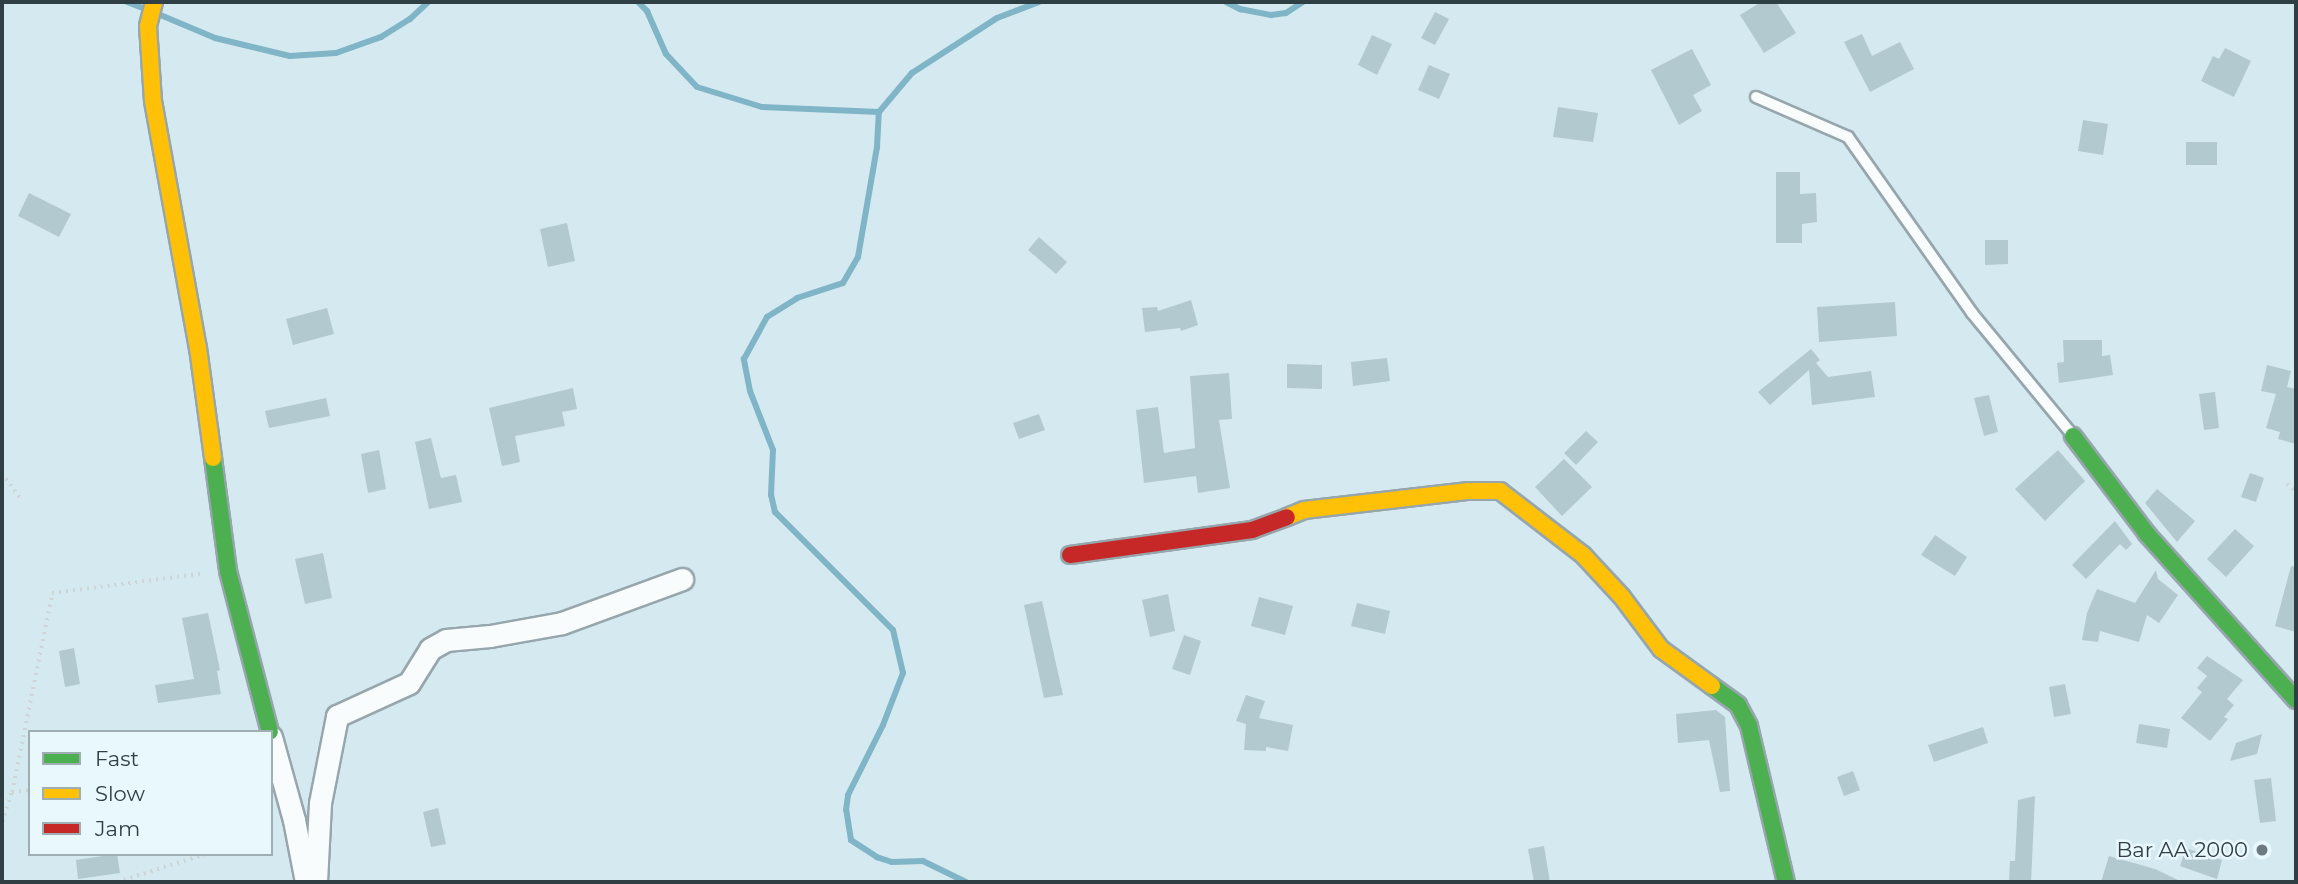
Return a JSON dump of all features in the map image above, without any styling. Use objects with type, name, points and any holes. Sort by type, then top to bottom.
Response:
[{"type":"street","points":[[154,2],[148,26],[153,102],[198,348],[228,570],[269,730]]},
{"type":"street","points":[[2073,436],[2147,534],[2296,700]]},
{"type":"street","points":[[1070,555],[1252,530],[1304,510],[1469,491],[1500,491],[1583,555],[1622,597],[1661,649],[1738,705],[1749,726],[1786,882]]},
{"type":"street","points":[[316,882],[320,803],[337,716],[410,683],[430,649],[446,640],[490,636],[562,622],[682,579]]},
{"type":"street","points":[[273,744],[294,820],[306,882]]},
{"type":"lane","points":[[1756,97],[1848,137],[1972,313],[2073,436]]},
{"type":"path","points":[[2,473],[22,501]]},
{"type":"path","points":[[2287,484],[2296,491]]},
{"type":"path","points":[[2,822],[12,792],[52,593],[228,570]]},
{"type":"path","points":[[12,792],[28,790]]},
{"type":"path","points":[[117,882],[200,856]]},
{"type":"building","points":[[1761,2],[1776,2],[1796,33],[1764,53],[1740,15]]},
{"type":"building","points":[[1435,12],[1449,19],[1435,45],[1421,38]]},
{"type":"building","points":[[1862,34],[1872,56],[1900,42],[1914,69],[1870,92],[1844,42]]},
{"type":"building","points":[[1372,35],[1392,44],[1377,75],[1358,65]]},
{"type":"building","points":[[2225,48],[2251,61],[2234,97],[2201,81],[2213,56],[2219,59]]},
{"type":"building","points":[[1692,49],[1711,85],[1693,95],[1702,111],[1679,125],[1651,70]]},
{"type":"building","points":[[1429,65],[1450,74],[1439,99],[1418,90]]},
{"type":"building","points":[[1558,107],[1598,113],[1593,142],[1553,137]]},
{"type":"building","points":[[2083,120],[2108,124],[2103,155],[2078,151]]},
{"type":"building","points":[[2186,142],[2217,142],[2217,165],[2186,165]]},
{"type":"building","points":[[1776,172],[1800,172],[1800,194],[1816,193],[1817,222],[1802,224],[1802,243],[1776,243]]},
{"type":"building","points":[[29,193],[71,214],[59,237],[18,216]]},
{"type":"building","points":[[567,223],[575,261],[548,267],[540,229]]},
{"type":"building","points":[[1039,237],[1067,262],[1056,274],[1028,250]]},
{"type":"building","points":[[1985,240],[2008,240],[2008,264],[1985,265]]},
{"type":"building","points":[[1191,300],[1198,325],[1181,331],[1180,328],[1145,332],[1142,308],[1157,307],[1158,311]]},
{"type":"building","points":[[1895,302],[1897,336],[1819,342],[1817,307]]},
{"type":"building","points":[[327,308],[334,334],[293,345],[286,319]]},
{"type":"building","points":[[2063,340],[2102,340],[2102,356],[2110,355],[2113,375],[2059,383],[2057,363],[2064,362]]},
{"type":"building","points":[[1811,349],[1820,360],[1816,363],[1828,377],[1871,371],[1875,397],[1812,405],[1809,370],[1770,405],[1758,392]]},
{"type":"building","points":[[1387,358],[1390,381],[1353,386],[1351,362]]},
{"type":"building","points":[[1287,364],[1322,365],[1322,389],[1287,388]]},
{"type":"building","points":[[2267,365],[2291,371],[2287,387],[2296,389],[2296,444],[2278,439],[2280,432],[2266,428],[2276,394],[2261,391]]},
{"type":"building","points":[[1229,373],[1232,419],[1219,420],[1230,488],[1198,493],[1196,476],[1144,483],[1136,410],[1158,407],[1164,453],[1195,448],[1190,376]]},
{"type":"building","points":[[573,388],[577,409],[562,412],[565,426],[515,436],[520,462],[502,466],[489,408]]},
{"type":"building","points":[[2215,392],[2219,428],[2204,430],[2199,394]]},
{"type":"building","points":[[1989,395],[1998,432],[1984,436],[1974,398]]},
{"type":"building","points":[[326,398],[330,416],[269,428],[265,411]]},
{"type":"building","points":[[1039,414],[1045,430],[1019,439],[1013,423]]},
{"type":"building","points":[[1586,431],[1598,442],[1576,465],[1564,453]]},
{"type":"building","points":[[431,438],[441,478],[456,475],[462,502],[429,509],[415,442]]},
{"type":"building","points":[[379,450],[386,489],[368,493],[361,454]]},
{"type":"building","points":[[2058,450],[2085,481],[2045,521],[2015,489]]},
{"type":"building","points":[[1564,459],[1592,487],[1562,516],[1535,487]]},
{"type":"building","points":[[2250,473],[2264,478],[2256,502],[2241,497]]},
{"type":"building","points":[[2157,489],[2195,521],[2177,542],[2145,503]]},
{"type":"building","points":[[2115,521],[2132,544],[2126,550],[2120,544],[2086,579],[2072,565]]},
{"type":"building","points":[[2235,529],[2254,546],[2226,577],[2207,559]]},
{"type":"building","points":[[1935,535],[1967,557],[1955,576],[1921,555]]},
{"type":"building","points":[[323,553],[332,598],[305,604],[295,559]]},
{"type":"building","points":[[2291,566],[2296,567],[2296,632],[2275,626]]},
{"type":"building","points":[[2156,570],[2158,579],[2178,595],[2159,623],[2147,615],[2139,642],[2100,631],[2098,642],[2082,640],[2087,613],[2097,589],[2135,603]]},
{"type":"building","points":[[1168,594],[1175,631],[1150,637],[1142,600]]},
{"type":"building","points":[[1259,597],[1293,606],[1285,635],[1251,626]]},
{"type":"building","points":[[1042,601],[1063,695],[1044,698],[1024,605]]},
{"type":"building","points":[[1357,603],[1390,611],[1385,634],[1351,626]]},
{"type":"building","points":[[208,613],[220,670],[217,671],[221,694],[158,703],[155,685],[194,679],[182,618]]},
{"type":"building","points":[[1184,635],[1201,641],[1190,675],[1172,669]]},
{"type":"building","points":[[74,648],[80,684],[65,687],[59,651]]},
{"type":"building","points":[[2207,656],[2243,680],[2227,699],[2234,705],[2224,717],[2228,719],[2210,741],[2181,718],[2202,692],[2197,688],[2207,676],[2197,668]]},
{"type":"building","points":[[2065,684],[2071,714],[2054,717],[2049,687]]},
{"type":"building","points":[[1246,695],[1265,701],[1259,718],[1293,725],[1288,751],[1266,747],[1266,751],[1244,750],[1246,724],[1236,721]]},
{"type":"building","points":[[1716,710],[1725,717],[1730,791],[1720,792],[1709,740],[1678,743],[1676,714]]},
{"type":"building","points":[[2139,724],[2170,729],[2167,748],[2136,743]]},
{"type":"building","points":[[1983,727],[1988,743],[1934,762],[1928,745]]},
{"type":"building","points":[[2262,734],[2257,754],[2230,761],[2236,743]]},
{"type":"building","points":[[1853,771],[1860,790],[1844,796],[1837,777]]},
{"type":"building","points":[[2271,778],[2276,821],[2260,823],[2254,780]]},
{"type":"building","points":[[2035,796],[2031,882],[2009,882],[2010,861],[2015,861],[2018,800]]},
{"type":"building","points":[[438,808],[446,844],[431,847],[423,812]]},
{"type":"building","points":[[1544,846],[1550,882],[1534,882],[1528,849]]},
{"type":"building","points":[[2186,848],[2222,860],[2217,879],[2180,866]]},
{"type":"building","points":[[117,856],[120,873],[78,879],[76,860]]},
{"type":"building","points":[[2109,856],[2155,869],[2178,880],[2101,882]]},
{"type":"waterway","points":[[127,2],[145,9]]},
{"type":"waterway","points":[[158,14],[215,38],[290,56],[336,53],[381,37],[410,19],[428,2]]},
{"type":"waterway","points":[[638,2],[647,11],[666,54],[697,87],[762,107],[879,112]]},
{"type":"waterway","points":[[966,882],[923,861],[892,862],[877,857],[851,840],[846,810],[848,795],[883,725],[903,673],[893,630],[775,512],[771,495],[773,450],[750,391],[744,359],[767,317],[797,298],[843,283],[858,257],[877,147],[879,112],[912,73],[997,18],[1039,2]]},
{"type":"waterway","points":[[1226,2],[1240,9],[1271,15],[1286,13],[1303,2]]},
{"type":"traffic: fast","points":[[2073,436],[2147,534],[2296,700]]},
{"type":"traffic: fast","points":[[213,458],[228,571],[269,730]]},
{"type":"traffic: fast","points":[[1712,686],[1738,705],[1749,726],[1786,882]]},
{"type":"traffic: slow","points":[[154,2],[148,26],[153,101],[198,348],[213,458]]},
{"type":"traffic: slow","points":[[1287,517],[1304,510],[1469,491],[1500,491],[1583,555],[1622,597],[1661,649],[1712,686]]},
{"type":"traffic: jam","points":[[1070,555],[1252,530],[1287,517]]},
{"type":"place","name":"Bar AA 2000","points":[[2262,850]]}]
